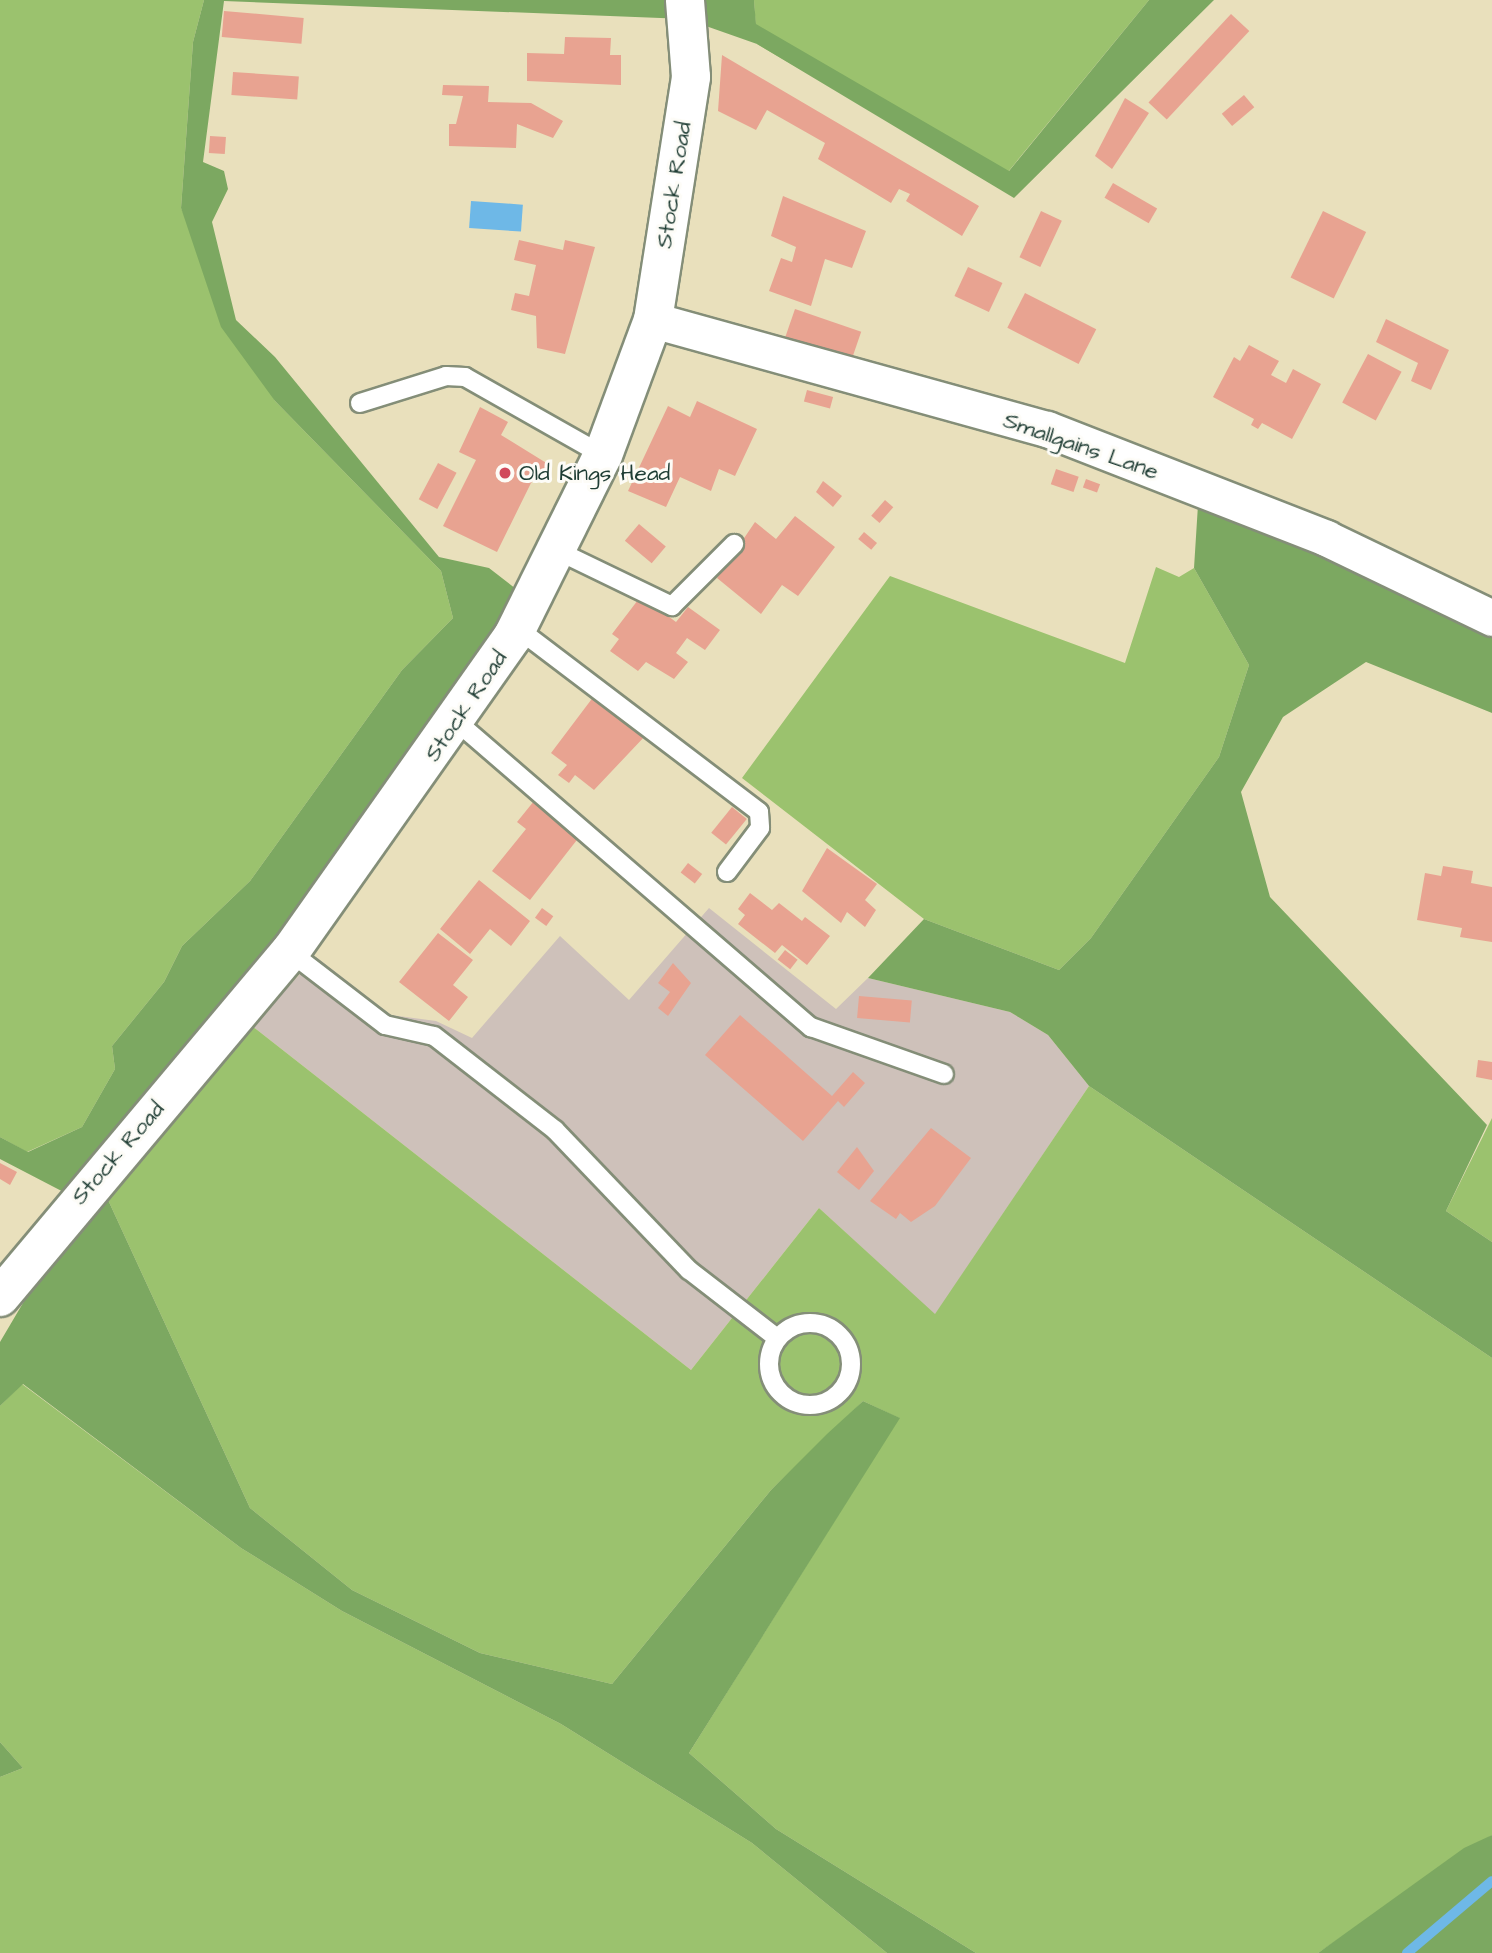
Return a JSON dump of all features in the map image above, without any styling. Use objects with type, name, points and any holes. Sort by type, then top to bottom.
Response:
[{"type":"main road","name":"Stock Road","points":[[0,1297],[290,953],[456,721],[517,628],[603,455],[653,320],[691,76],[685,0]]},
{"type":"street","name":"Smallgains Lane","points":[[653,320],[1047,429],[1326,538],[1492,618]]},
{"type":"lane","points":[[360,403],[446,376],[465,377],[603,455]]},
{"type":"lane","points":[[556,550],[671,606],[734,544]]},
{"type":"lane","points":[[517,628],[759,812],[760,828],[727,872]]},
{"type":"lane","points":[[456,721],[811,1027],[944,1074]]},
{"type":"lane","points":[[290,953],[385,1025],[434,1035],[555,1130],[689,1270],[777,1338]]},
{"type":"lane","points":[[807,1322],[839,1334],[851,1366],[836,1396],[804,1405],[775,1387],[769,1362],[777,1338],[807,1322]]},
{"type":"shaded area","points":[[709,908],[836,1009],[868,978],[1010,1012],[1048,1035],[1089,1086],[935,1315],[819,1208],[691,1370],[252,1026],[316,957],[391,1015],[436,1021],[472,1038],[560,936],[629,1000]]},
{"type":"green space","points":[[0,0],[204,0],[193,42],[181,208],[275,401],[441,571],[453,618],[402,670],[250,881],[182,946],[164,982],[112,1046],[115,1069],[82,1127],[27,1152],[0,1137]]},
{"type":"green space","points":[[204,0],[754,0],[756,24],[1009,171],[1149,0],[1214,0],[1014,198],[757,44],[686,19],[224,1],[203,162],[224,171],[228,189],[212,222],[236,320],[275,357],[439,557],[489,568],[516,589],[513,636],[97,1176],[250,1508],[352,1590],[480,1653],[612,1684],[771,1490],[827,1434],[863,1401],[900,1418],[689,1753],[776,1829],[976,1953],[887,1953],[752,1843],[561,1724],[342,1611],[241,1548],[23,1384],[0,1406],[0,1342],[95,1181],[77,1199],[0,1159],[0,1137],[28,1152],[82,1127],[115,1069],[112,1046],[164,982],[182,946],[250,881],[402,670],[453,618],[441,571],[275,401],[221,327],[181,208],[193,42]]},
{"type":"green space","points":[[754,0],[1149,0],[998,184],[757,44]]},
{"type":"green space","points":[[1199,489],[1492,618],[1492,713],[1366,662],[1283,717],[1241,792],[1270,897],[1487,1125],[1446,1211],[1492,1242],[1492,1358],[1089,1086],[1048,1035],[1010,1012],[868,978],[924,919],[1059,970],[1091,938],[1219,757],[1249,665],[1194,568]]},
{"type":"green space","points":[[1156,567],[1179,577],[1194,568],[1249,665],[1219,757],[1091,938],[1059,970],[924,919],[742,778],[890,576],[1125,663]]},
{"type":"green space","points":[[252,1026],[691,1370],[819,1208],[935,1314],[1089,1086],[1492,1358],[1492,1835],[1318,1953],[976,1953],[776,1829],[689,1753],[899,1418],[863,1401],[771,1490],[612,1684],[480,1653],[352,1590],[250,1508],[97,1176]]},
{"type":"green space","points":[[1492,1118],[1492,1242],[1446,1211]]},
{"type":"green space","points":[[22,1384],[241,1548],[342,1611],[561,1724],[752,1843],[887,1953],[0,1953],[0,1777],[23,1768],[0,1742],[0,1406]]},
{"type":"green space","points":[[0,1742],[23,1768],[0,1777]]},
{"type":"green space","points":[[1492,1835],[1492,1953],[1318,1953],[1464,1848]]},
{"type":"water","points":[[471,201],[523,205],[521,232],[469,228]]},
{"type":"building","points":[[224,11],[304,18],[301,44],[222,37]]},
{"type":"building","points":[[1231,14],[1249,31],[1167,120],[1148,102]]},
{"type":"building","points":[[565,37],[611,38],[610,55],[621,55],[621,85],[527,81],[527,53],[564,54]]},
{"type":"building","points":[[722,55],[979,206],[962,236],[906,201],[910,194],[899,189],[891,203],[818,159],[825,143],[767,110],[756,130],[718,111]]},
{"type":"building","points":[[233,72],[299,77],[297,100],[231,95]]},
{"type":"building","points":[[443,85],[489,86],[488,102],[531,103],[563,121],[553,138],[517,124],[516,148],[449,146],[449,124],[456,124],[463,96],[442,95]]},
{"type":"building","points":[[1244,95],[1254,107],[1232,126],[1222,114]]},
{"type":"building","points":[[1125,98],[1149,113],[1112,169],[1095,156]]},
{"type":"building","points":[[210,136],[226,137],[225,154],[209,153]]},
{"type":"building","points":[[1113,183],[1157,208],[1149,223],[1104,198]]},
{"type":"building","points":[[783,196],[866,231],[852,268],[825,259],[811,306],[769,291],[781,258],[792,262],[796,247],[771,236]]},
{"type":"building","points":[[1041,211],[1062,221],[1040,267],[1019,257]]},
{"type":"building","points":[[1323,211],[1366,232],[1334,299],[1291,278]]},
{"type":"building","points":[[519,240],[563,250],[565,240],[595,247],[565,354],[537,348],[536,316],[511,310],[515,293],[529,296],[536,265],[514,260]]},
{"type":"building","points":[[968,267],[1002,283],[989,312],[954,296]]},
{"type":"building","points":[[1025,293],[1096,329],[1079,364],[1007,328]]},
{"type":"building","points":[[795,309],[861,332],[851,360],[785,337]]},
{"type":"building","points":[[1386,319],[1449,350],[1431,390],[1411,381],[1418,363],[1376,342]]},
{"type":"building","points":[[1249,345],[1279,361],[1271,375],[1286,383],[1293,369],[1321,384],[1292,439],[1262,423],[1258,429],[1251,425],[1254,419],[1213,397],[1234,357],[1240,361]]},
{"type":"building","points":[[1368,354],[1402,372],[1376,420],[1342,403]]},
{"type":"building","points":[[807,390],[833,397],[830,409],[804,402]]},
{"type":"building","points":[[697,401],[757,429],[735,476],[719,469],[711,491],[680,477],[666,507],[628,491],[668,406],[690,417]]},
{"type":"building","name":"Old Kings Head","points":[[480,407],[508,422],[501,435],[548,464],[531,483],[497,552],[443,526],[476,460],[459,452]]},
{"type":"building","points":[[438,463],[457,473],[437,509],[419,499]]},
{"type":"building","points":[[1056,469],[1079,477],[1073,492],[1051,484]]},
{"type":"building","points":[[1086,479],[1100,484],[1097,493],[1083,487]]},
{"type":"building","points":[[823,481],[842,496],[833,507],[816,492]]},
{"type":"building","points":[[885,500],[893,507],[880,523],[871,516]]},
{"type":"building","points":[[795,516],[835,547],[798,596],[782,585],[761,614],[717,578],[755,522],[776,539]]},
{"type":"building","points":[[639,524],[666,546],[652,563],[625,541]]},
{"type":"building","points":[[864,532],[877,543],[871,550],[858,539]]},
{"type":"building","points":[[641,596],[676,622],[688,607],[720,630],[705,650],[687,638],[676,653],[688,662],[674,679],[646,662],[638,671],[610,651],[619,639],[612,634]]},
{"type":"building","points":[[594,696],[646,735],[594,790],[575,775],[569,783],[558,775],[567,765],[551,753]]},
{"type":"building","points":[[534,801],[580,836],[530,900],[492,871],[526,829],[517,822]]},
{"type":"building","points":[[732,807],[747,819],[726,845],[711,833]]},
{"type":"building","points":[[827,848],[877,884],[865,900],[876,910],[865,927],[847,912],[841,923],[802,891]]},
{"type":"building","points":[[688,863],[702,874],[695,884],[681,872]]},
{"type":"building","points":[[1443,866],[1473,871],[1471,883],[1492,887],[1492,942],[1460,937],[1462,928],[1417,920],[1425,873],[1441,876]]},
{"type":"building","points":[[479,880],[530,921],[511,946],[490,929],[470,954],[440,929]]},
{"type":"building","points":[[750,893],[772,910],[779,903],[802,921],[805,917],[830,936],[807,965],[782,945],[775,953],[738,924],[745,915],[738,909]]},
{"type":"building","points":[[542,908],[553,916],[546,926],[535,918]]},
{"type":"building","points":[[438,933],[473,960],[453,985],[468,997],[449,1021],[399,982]]},
{"type":"building","points":[[785,950],[798,960],[790,969],[778,959]]},
{"type":"building","points":[[673,963],[691,983],[668,1016],[658,1008],[670,992],[658,983]]},
{"type":"building","points":[[859,996],[912,1001],[910,1023],[857,1018]]},
{"type":"building","points":[[740,1015],[832,1096],[853,1072],[865,1083],[844,1107],[838,1101],[803,1141],[705,1055]]},
{"type":"building","points":[[1478,1060],[1492,1062],[1492,1080],[1476,1077]]},
{"type":"building","points":[[931,1128],[971,1158],[935,1206],[911,1222],[900,1213],[896,1219],[870,1201]]},
{"type":"building","points":[[857,1147],[874,1171],[859,1190],[837,1172]]},
{"type":"building","points":[[0,1163],[17,1172],[10,1185],[0,1179]]},
{"type":"waterway","points":[[1407,1953],[1492,1881]]},
{"type":"place","name":"Old Kings Head","points":[[505,473]]}]
